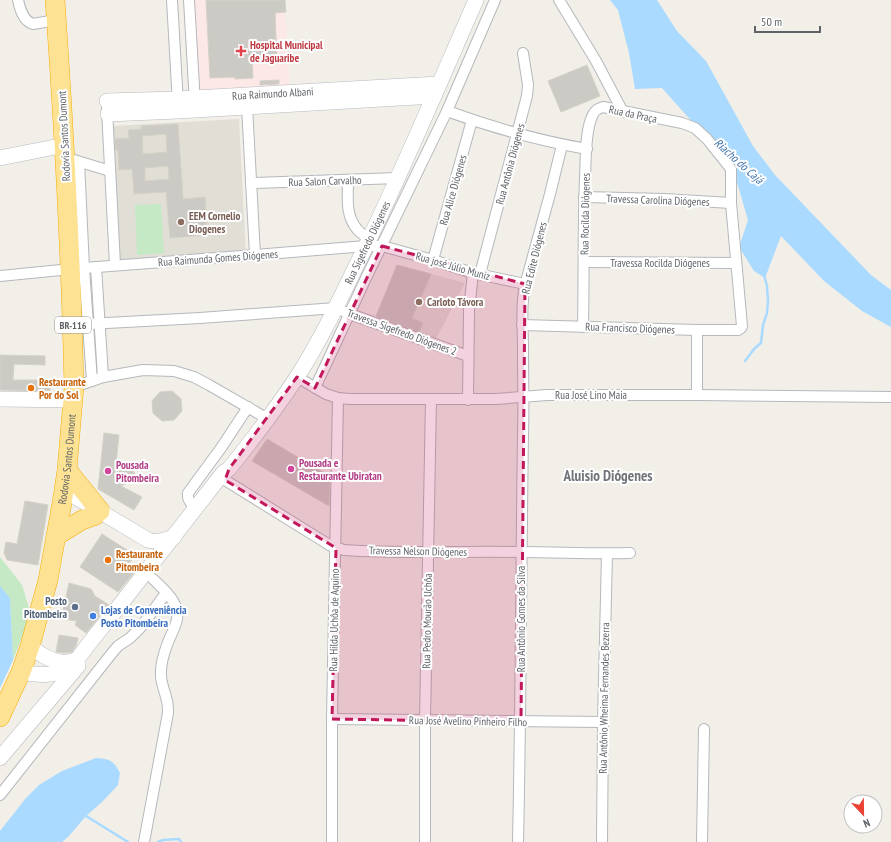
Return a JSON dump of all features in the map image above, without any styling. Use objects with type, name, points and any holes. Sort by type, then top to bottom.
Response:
[{"type":"highway","name":"Rodovia Santos Dumont","points":[[0,717],[21,672],[30,646],[48,580],[80,389],[77,268],[55,0]]},
{"type":"highway","points":[[56,536],[82,520],[98,513],[67,470]]},
{"type":"main road","name":"Rua Sigefredo Diógenes","points":[[225,475],[268,419],[297,377],[314,348],[343,311],[367,242],[398,178],[476,0]]},
{"type":"main road","name":"Rua Raimundo Albani","points":[[107,108],[436,90]]},
{"type":"main road","name":"Rua Raimundo Albani","points":[[195,104],[247,106],[298,98]]},
{"type":"main road","points":[[0,151],[68,151]]},
{"type":"main road","points":[[0,158],[68,151]]},
{"type":"main road","points":[[0,399],[80,389]]},
{"type":"main road","points":[[21,672],[35,675],[51,675],[69,667],[77,660],[100,629],[156,569],[174,537],[196,508],[225,475]]},
{"type":"main road","points":[[0,758],[156,569],[225,475]]},
{"type":"main road","points":[[63,496],[74,506],[98,513],[153,542],[174,537]]},
{"type":"main road","points":[[98,513],[143,546],[148,551],[156,569]]},
{"type":"main road","points":[[30,646],[43,656],[58,662],[66,663],[77,660]]},
{"type":"street","points":[[18,0],[22,15],[30,23],[33,24],[56,20]]},
{"type":"street","points":[[315,388],[343,311],[382,246],[447,111],[495,0]]},
{"type":"street","points":[[559,0],[596,61],[623,112]]},
{"type":"street","points":[[178,105],[172,3],[189,3],[195,104]]},
{"type":"street","name":"Rua Antônia Diógenes","points":[[468,400],[469,310],[477,273],[525,108],[528,85],[523,54]]},
{"type":"street","points":[[176,66],[193,65]]},
{"type":"street","points":[[247,106],[255,255]]},
{"type":"street","points":[[107,108],[115,265]]},
{"type":"street","name":"Rua da Praça","points":[[603,108],[691,126],[707,139],[731,169],[736,264],[742,326],[738,330]]},
{"type":"street","name":"Rua Rocilda Diógenes","points":[[583,327],[586,149],[590,120],[596,110],[603,108]]},
{"type":"street","points":[[447,111],[518,133],[562,145],[586,149]]},
{"type":"street","name":"Rua Alice Diógenes","points":[[433,260],[472,120]]},
{"type":"street","name":"Rua Edite Diógenes","points":[[524,397],[522,325],[525,284],[562,145]]},
{"type":"street","points":[[68,151],[110,171]]},
{"type":"street","name":"Rua Salon Carvalho","points":[[251,183],[398,178]]},
{"type":"street","points":[[348,180],[349,212],[356,228],[367,242]]},
{"type":"street","name":"Travessa Carolina Diógenes","points":[[584,197],[664,199],[732,203]]},
{"type":"street","name":"Rua Raimunda Gomes Diógenes","points":[[0,276],[77,268],[255,255],[367,242],[382,246]]},
{"type":"street","name":"Rua josé Júlio Muniz","points":[[382,246],[477,273],[525,284]]},
{"type":"street","name":"Travessa Rocilda Diógenes","points":[[584,262],[736,264]]},
{"type":"street","points":[[96,267],[103,377]]},
{"type":"street","points":[[77,268],[88,324],[80,389]]},
{"type":"street","points":[[88,324],[343,311]]},
{"type":"street","name":"Travessa Sigefredo Diógenes 2","points":[[343,311],[468,356]]},
{"type":"street","name":"Rua Francisco Diógenes","points":[[522,325],[738,330]]},
{"type":"street","points":[[697,330],[697,395]]},
{"type":"street","points":[[80,389],[103,377],[143,370],[174,371],[209,385],[268,419]]},
{"type":"street","name":"Rua José Lino Maia","points":[[297,377],[326,394],[338,398],[468,400],[503,399],[547,395],[891,397]]},
{"type":"street","name":"Rua Antônio Gomes da Silva","points":[[518,842],[521,722],[524,397]]},
{"type":"street","name":"Rua Hilda Uchôa de Aquino","points":[[332,842],[332,719],[338,398]]},
{"type":"street","name":"Rua Pedro Mourão Uchôa","points":[[424,842],[431,400]]},
{"type":"street","points":[[196,508],[188,500],[188,494],[248,407]]},
{"type":"street","name":"Travessa Nelson Diógenes","points":[[225,475],[322,541],[344,550],[607,554],[630,553]]},
{"type":"street","name":"Rua Antônio Wheima Fernandes Bezerra","points":[[602,842],[607,554]]},
{"type":"street","points":[[144,842],[168,713],[168,703],[160,672],[167,644],[176,624],[177,615],[174,603],[166,593],[156,569]]},
{"type":"street","points":[[0,795],[112,653],[118,646],[130,638],[141,627],[166,593]]},
{"type":"street","name":"Rua José Avelino Pinheiro Filho","points":[[332,719],[603,722]]},
{"type":"street","points":[[702,842],[704,730]]},
{"type":"highlighted area","points":[[382,246],[525,284],[521,722],[332,719],[336,548],[225,480],[229,469],[297,377],[315,388]]},
{"type":"shaded area","name":"Hospital Municipal de Jaguaribe","points":[[192,0],[285,0],[290,92],[202,94],[197,90]]},
{"type":"shaded area","name":"EEM Cornelio Diogenes","points":[[239,119],[246,256],[119,263],[112,126]]},
{"type":"shaded area","name":"Carloto Távora","points":[[397,265],[465,283],[436,339],[374,321]]},
{"type":"green space","points":[[161,204],[164,253],[137,255],[135,205]]},
{"type":"green space","points":[[0,557],[22,585],[31,615],[13,660],[10,598],[0,586]]},
{"type":"water","name":"Riacho do Cajá","points":[[610,0],[657,0],[677,31],[706,61],[753,146],[775,175],[871,275],[891,290],[891,327],[862,311],[824,281],[781,236],[765,278],[754,271],[739,247],[748,220],[734,172],[662,88],[635,89],[629,53],[618,10]]},
{"type":"water","points":[[0,586],[10,598],[13,660],[0,688]]},
{"type":"water","points":[[96,758],[111,761],[115,765],[120,773],[118,785],[86,816],[69,836],[62,842],[0,842],[0,831],[26,798],[39,785],[62,771]]},
{"type":"building","points":[[206,0],[285,0],[286,12],[275,13],[277,60],[252,61],[253,78],[210,78]]},
{"type":"building","points":[[587,65],[600,96],[561,112],[548,81]]},
{"type":"building","points":[[279,80],[279,84],[260,85],[260,81]]},
{"type":"building","points":[[178,124],[183,199],[205,197],[207,235],[170,238],[166,192],[134,194],[132,169],[119,170],[118,150],[116,150],[115,139],[129,138],[128,130],[142,129],[141,126]],"holes":[[[166,134],[167,152],[143,154],[142,136]],[[168,166],[169,179],[145,181],[145,168]]]},
{"type":"building","points":[[397,265],[431,274],[412,318],[423,323],[419,332],[376,316]]},
{"type":"building","points":[[0,355],[45,356],[45,365],[14,364],[13,380],[50,380],[50,391],[0,390]]},
{"type":"building","points":[[172,391],[181,399],[182,411],[174,420],[162,421],[153,413],[152,401],[160,392]]},
{"type":"building","name":"Pousada Pitombeira","points":[[104,433],[119,435],[115,473],[130,465],[137,478],[121,486],[142,497],[134,510],[98,489]]},
{"type":"building","name":"Pousada e Restaurante Ubiratan","points":[[267,439],[330,476],[329,506],[252,461]]},
{"type":"building","points":[[25,501],[48,505],[38,565],[7,560],[4,553],[6,542],[17,544]]},
{"type":"building","name":"Restaurante Pitombeira","points":[[102,534],[135,555],[128,565],[136,570],[118,592],[80,567]]},
{"type":"building","name":"Posto Pitombeira","points":[[69,583],[91,589],[95,596],[109,605],[86,633],[75,625],[77,621],[61,619]]},
{"type":"building","name":"Posto Pitombeira","points":[[59,635],[78,638],[76,646],[72,652],[56,652]]},
{"type":"waterway","points":[[745,361],[754,349],[761,343],[768,301],[767,286],[764,275]]},
{"type":"waterway","points":[[83,815],[128,842]]},
{"type":"waterway","points":[[158,842],[163,840],[179,839],[181,842]]},
{"type":"place","name":"Hospital Municipal de Jaguaribe","points":[[241,51]]},
{"type":"place","name":"EEM Cornelio Diogenes","points":[[181,222]]},
{"type":"place","name":"Carloto Távora","points":[[419,302]]},
{"type":"place","name":"Restaurante Por do Sol","points":[[31,388]]},
{"type":"place","name":"Pousada e Restaurante Ubiratan","points":[[291,469]]},
{"type":"place","name":"Pousada Pitombeira","points":[[108,471]]},
{"type":"place","name":"Restaurante Pitombeira","points":[[108,560]]},
{"type":"place","name":"Posto Pitombeira","points":[[75,607]]},
{"type":"place","name":"Lojas de Conveniência Posto Pitombeira","points":[[93,616]]},
{"type":"district","name":"Aluisio Diógenes","points":[[608,475]]}]
